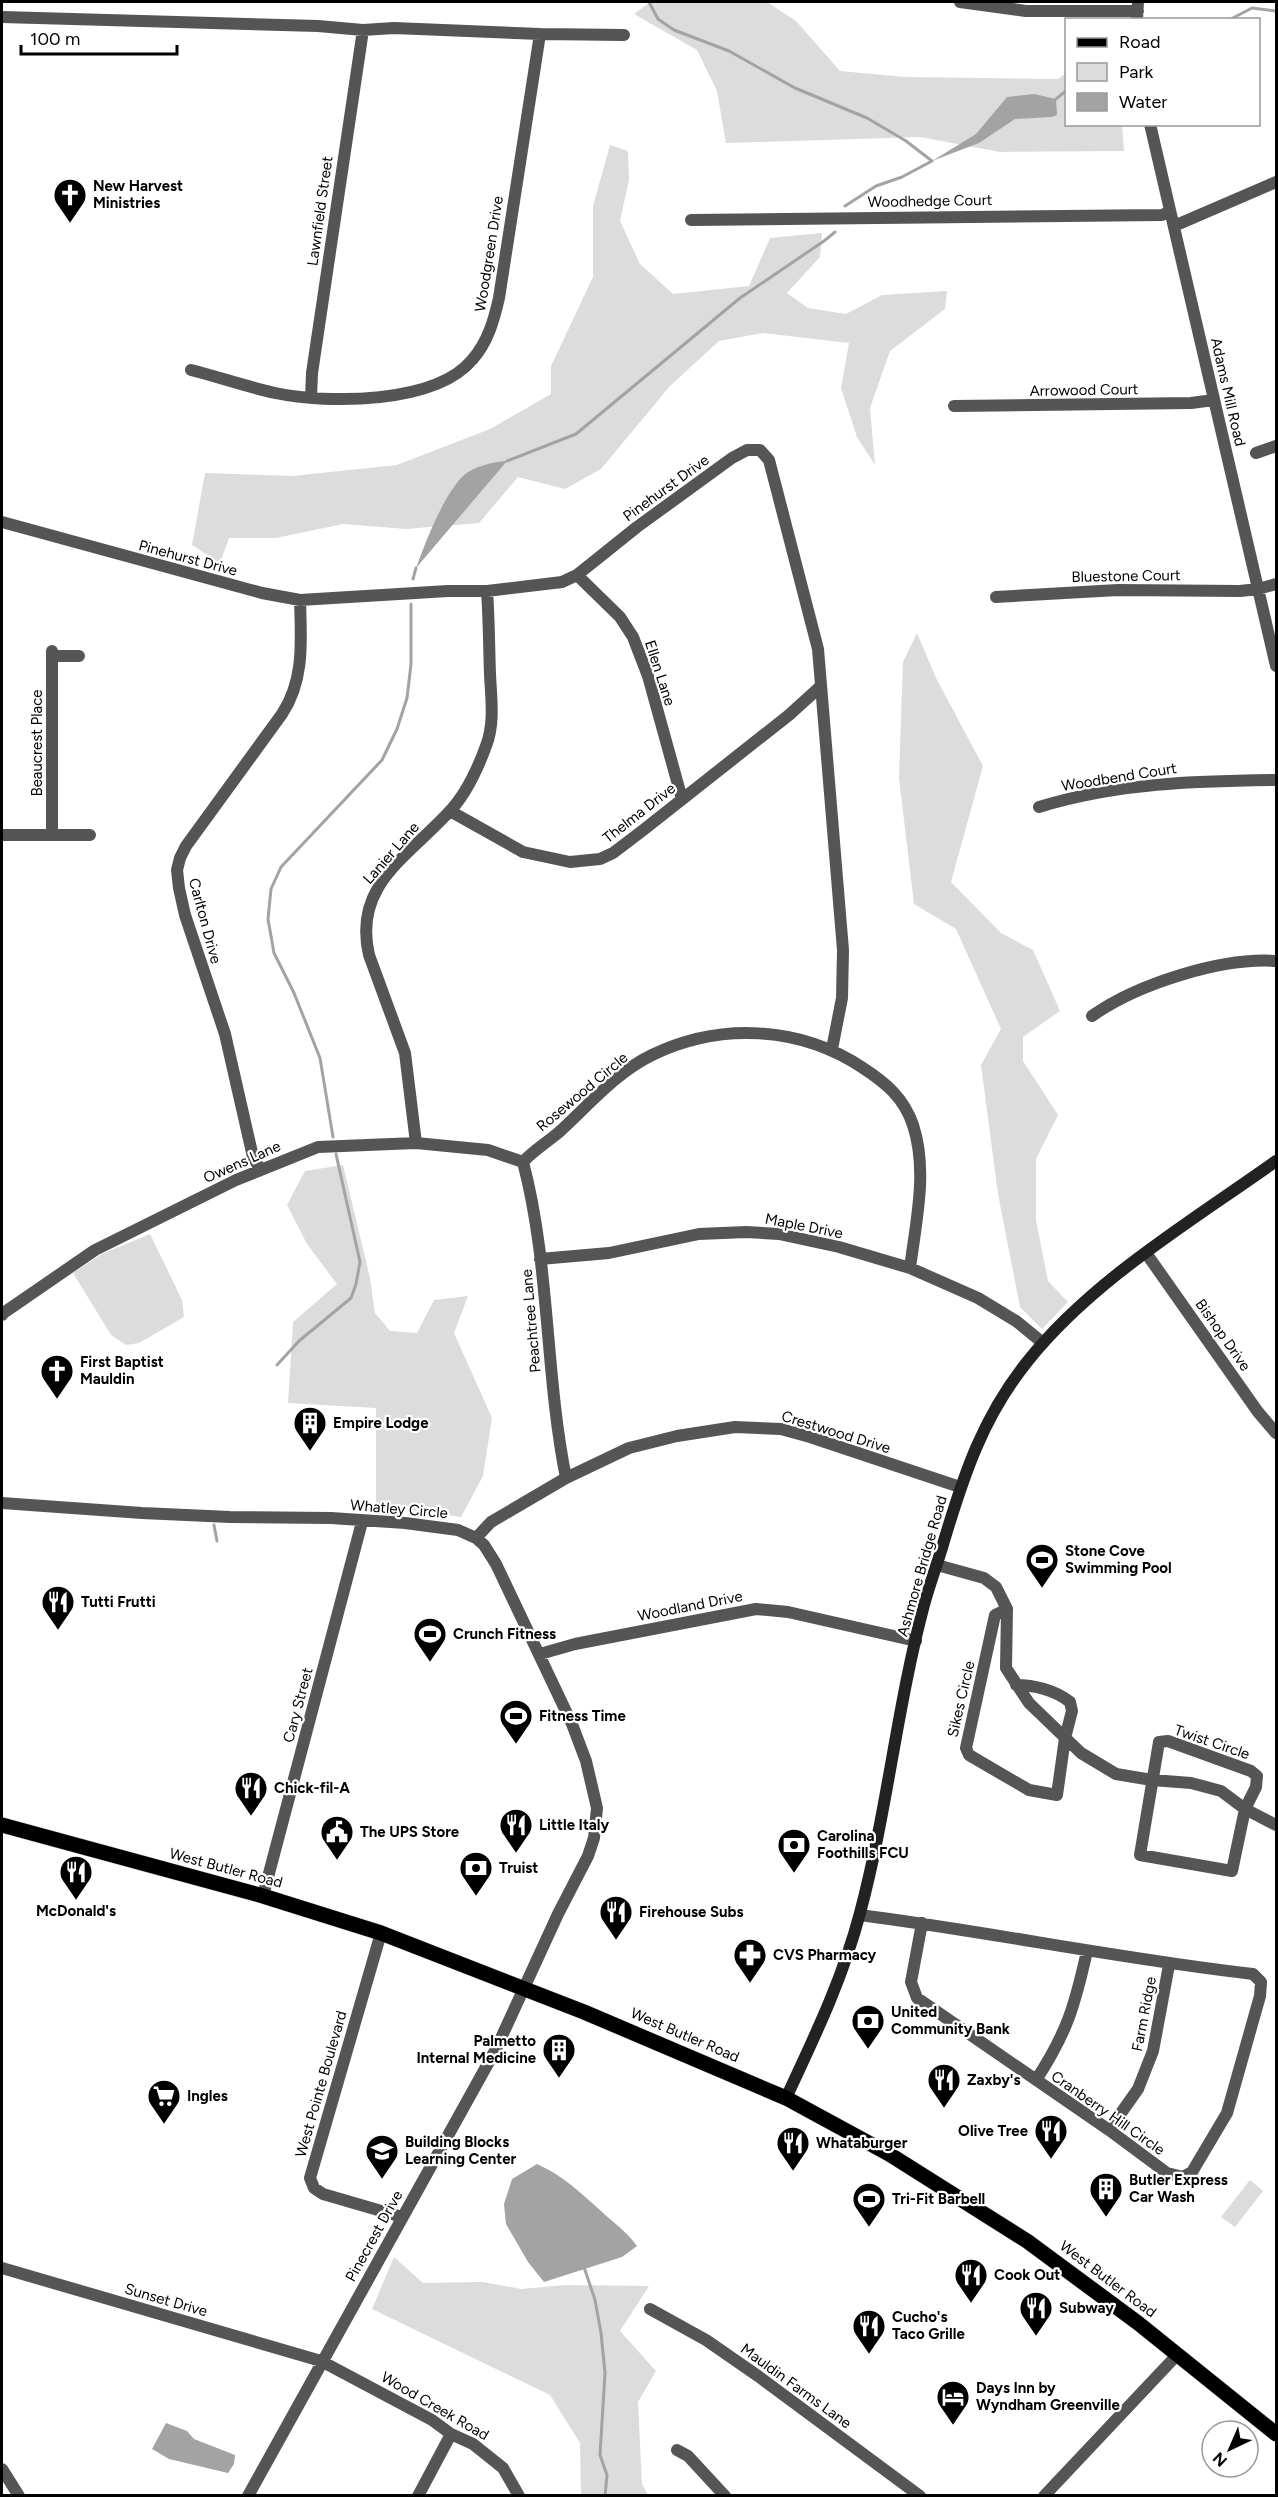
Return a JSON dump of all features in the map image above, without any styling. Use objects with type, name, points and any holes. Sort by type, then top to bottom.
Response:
[{"type":"main road","name":"Ashmore Bridge Road","points":[[786,2098],[829,2005],[860,1915],[916,1641],[960,1487],[974,1449],[992,1413],[1010,1385],[1043,1343],[1106,1284],[1276,1161]]},
{"type":"main road","name":"West Butler Road","points":[[2,1825],[263,1896],[381,1933],[584,2012],[786,2098],[890,2154],[984,2212],[1074,2276],[1276,2434]]},
{"type":"street","points":[[960,2],[1026,11],[1138,11]]},
{"type":"street","points":[[2,17],[318,26],[363,30],[394,28],[540,34],[624,34]]},
{"type":"street","name":"Lawnfield Street","points":[[311,398],[313,362],[363,30]]},
{"type":"street","name":"Woodgreen Drive","points":[[191,370],[276,393],[311,398],[346,399],[425,389],[459,373],[482,348],[493,324],[500,297],[540,34]]},
{"type":"street","name":"Adams Mill Road","points":[[1149,126],[1276,666]]},
{"type":"street","points":[[1174,226],[1276,182]]},
{"type":"street","name":"Woodhedge Court","points":[[691,220],[1162,215],[1169,212]]},
{"type":"street","name":"Arrowood Court","points":[[954,406],[1179,403],[1214,400]]},
{"type":"street","points":[[1256,453],[1276,446]]},
{"type":"street","name":"Pinehurst Drive","points":[[2,522],[262,593],[300,600],[425,592],[487,591],[555,584],[577,575],[637,527],[732,458],[747,450],[760,450],[769,460],[818,649],[843,950],[842,998],[832,1049]]},
{"type":"street","name":"Ellen Lane","points":[[577,575],[620,617],[633,637],[648,676],[682,799]]},
{"type":"street","name":"Bluestone Court","points":[[996,597],[1118,590],[1258,589],[1276,584]]},
{"type":"street","name":"Lanier Lane","points":[[416,1143],[405,1053],[369,955],[365,938],[366,916],[371,899],[382,882],[450,811],[481,759],[491,730],[492,713],[487,591]]},
{"type":"street","name":"Carlton Drive","points":[[260,1169],[254,1157],[225,1034],[185,915],[177,870],[186,846],[292,698],[301,660],[300,600]]},
{"type":"street","name":"Beaucrest Place","points":[[52,835],[52,653],[79,656]]},
{"type":"street","name":"Thelma Drive","points":[[450,811],[523,852],[554,860],[585,862],[600,859],[613,853],[682,799],[789,715],[821,686]]},
{"type":"street","name":"Woodbend Court","points":[[1039,807],[1066,799],[1152,784],[1189,781],[1276,780]]},
{"type":"street","points":[[2,835],[90,835]]},
{"type":"street","points":[[1092,1016],[1123,997],[1176,977],[1231,963],[1276,961]]},
{"type":"street","name":"Rosewood Circle","points":[[523,1162],[624,1073],[668,1048],[713,1036],[759,1033],[796,1039],[832,1049],[890,1087],[904,1105],[919,1149],[921,1177],[910,1268]]},
{"type":"street","name":"Owens Lane","points":[[2,1314],[95,1250],[260,1169],[318,1147],[416,1143],[482,1148],[523,1162]]},
{"type":"street","name":"Peachtree Lane","points":[[523,1162],[531,1193],[540,1259],[557,1434],[566,1478]]},
{"type":"street","name":"Maple Drive","points":[[540,1259],[609,1253],[699,1234],[746,1232],[811,1240],[910,1268],[978,1298],[1016,1321],[1043,1343]]},
{"type":"street","name":"Bishop Drive","points":[[1146,1253],[1258,1412],[1276,1433]]},
{"type":"street","name":"Crestwood Drive","points":[[476,1538],[491,1522],[566,1478],[629,1448],[650,1441],[715,1429],[753,1426],[781,1430],[810,1437],[960,1487]]},
{"type":"street","name":"Whatley Circle","points":[[2,1503],[142,1513],[331,1518],[437,1527],[458,1530],[476,1538]]},
{"type":"street","name":"Cary Street","points":[[263,1896],[362,1522]]},
{"type":"street","points":[[476,1538],[484,1545],[496,1564],[540,1654],[586,1761],[595,1795],[596,1820],[588,1856],[558,1914],[525,1990]]},
{"type":"street","points":[[937,1565],[984,1578],[996,1587],[1007,1609],[1006,1668],[1029,1704],[1081,1753],[1116,1774],[1191,1784],[1221,1791],[1245,1809],[1276,1825]]},
{"type":"street","name":"Woodland Drive","points":[[540,1654],[575,1644],[756,1609],[788,1612],[916,1641]]},
{"type":"street","name":"Sikes Circle","points":[[1007,1609],[995,1615],[966,1748],[969,1755],[1029,1790],[1057,1795],[1065,1738]]},
{"type":"street","points":[[1016,1685],[1028,1685],[1061,1695],[1070,1702],[1072,1711],[1065,1738]]},
{"type":"street","name":"Twist Circle","points":[[1152,1780],[1159,1742],[1168,1741],[1251,1771],[1257,1776],[1256,1787],[1245,1809]]},
{"type":"street","points":[[1152,1780],[1140,1855],[1232,1871],[1245,1809]]},
{"type":"street","name":"Cranberry Hill Circle","points":[[860,1915],[922,1923],[1169,1965],[1253,1974],[1261,1982],[1260,1996],[1227,2112],[1192,2172],[1183,2177],[1167,2173],[1109,2130],[917,1998],[911,1982],[922,1923]]},
{"type":"street","name":"West Pointe Boulevard","points":[[381,1933],[310,2178],[314,2188],[323,2194],[402,2217]]},
{"type":"street","points":[[1036,2080],[1065,2030],[1075,2005],[1087,1951]]},
{"type":"street","name":"Farm Ridge","points":[[1109,2130],[1138,2089],[1154,2052],[1169,1965]]},
{"type":"street","name":"Pinecrest Drive","points":[[248,2496],[496,2049],[525,1990]]},
{"type":"street","name":"Sunset Drive","points":[[2,2268],[321,2361]]},
{"type":"street","name":"Mauldin Farms Lane","points":[[650,2309],[706,2340],[758,2376],[920,2496]]},
{"type":"street","points":[[1044,2496],[1177,2355]]},
{"type":"street","name":"Wood Creek Road","points":[[321,2361],[473,2444],[496,2461],[519,2496]]},
{"type":"street","points":[[418,2496],[451,2434]]},
{"type":"street","points":[[677,2450],[688,2456],[725,2496]]},
{"type":"street","points":[[2,2469],[19,2496]]},
{"type":"green space","points":[[650,2],[767,2],[796,21],[840,71],[906,77],[1058,79],[1065,74],[1065,126],[1122,126],[1124,151],[1000,152],[920,137],[726,143],[717,91],[697,50],[634,14]]},
{"type":"green space","points":[[610,145],[628,151],[629,180],[620,221],[640,264],[673,294],[749,286],[770,238],[822,233],[820,257],[787,293],[808,308],[846,314],[882,295],[947,291],[945,309],[890,351],[870,408],[875,465],[857,437],[841,388],[849,343],[763,333],[719,341],[670,386],[601,469],[565,489],[518,477],[479,523],[406,529],[343,524],[276,538],[229,538],[220,563],[192,545],[205,473],[292,476],[397,465],[490,429],[551,394],[551,366],[593,277],[593,206]]},
{"type":"green space","points":[[917,633],[936,678],[983,766],[951,882],[1001,933],[1033,950],[1060,1011],[1023,1037],[1023,1061],[1058,1115],[1036,1159],[1036,1220],[1048,1281],[1068,1302],[1042,1329],[1020,1307],[998,1194],[981,1065],[1001,1029],[956,929],[914,904],[899,778],[903,662]]},
{"type":"green space","points":[[343,1165],[370,1278],[375,1313],[390,1331],[417,1333],[434,1300],[468,1296],[454,1333],[492,1418],[483,1476],[461,1517],[376,1505],[376,1408],[288,1403],[293,1322],[337,1284],[307,1244],[287,1205],[305,1171]]},
{"type":"green space","points":[[150,1234],[182,1300],[184,1317],[139,1343],[126,1345],[111,1335],[73,1273],[102,1254]]},
{"type":"green space","points":[[1250,2180],[1263,2191],[1235,2227],[1221,2217]]},
{"type":"green space","points":[[394,2257],[423,2283],[483,2282],[521,2289],[565,2285],[649,2286],[620,2331],[656,2371],[638,2402],[642,2484],[648,2495],[581,2495],[580,2443],[550,2395],[372,2309]]},
{"type":"water","points":[[1034,94],[1056,99],[1057,115],[1015,119],[979,143],[932,161],[976,134],[1007,97]]},
{"type":"water","points":[[507,461],[416,568],[436,519],[463,476],[478,467]]},
{"type":"water","points":[[537,2164],[555,2173],[578,2191],[625,2232],[637,2246],[622,2257],[544,2282],[528,2262],[506,2224],[504,2204],[512,2179]]},
{"type":"water","points":[[166,2423],[187,2431],[194,2439],[235,2455],[234,2464],[228,2473],[169,2459],[152,2449]]},
{"type":"waterway","points":[[649,2],[658,19],[674,30],[729,51],[795,88],[867,118],[906,141],[932,161]]},
{"type":"waterway","points":[[1233,18],[1252,8],[1276,11]]},
{"type":"waterway","points":[[1056,99],[1065,92]]},
{"type":"waterway","points":[[845,206],[876,186],[902,177],[932,161]]},
{"type":"waterway","points":[[507,461],[576,434],[740,298],[835,232]]},
{"type":"waterway","points":[[413,579],[416,568]]},
{"type":"waterway","points":[[333,1137],[320,1058],[294,993],[274,953],[268,919],[271,889],[281,867],[382,760],[397,729],[407,698],[411,664],[411,604]]},
{"type":"waterway","points":[[277,1365],[299,1341],[351,1298],[356,1284],[360,1262],[336,1154]]},
{"type":"waterway","points":[[214,1525],[217,1541]]},
{"type":"waterway","points":[[584,2267],[595,2300],[605,2373],[600,2455],[607,2475],[605,2496]]},
{"type":"place","name":"New Harvest Ministries","points":[[70,224]]},
{"type":"place","name":"First Baptist Mauldin","points":[[57,1400]]},
{"type":"place","name":"Empire Lodge","points":[[310,1452]]},
{"type":"place","name":"Stone Cove Swimming Pool","points":[[1042,1589]]},
{"type":"place","name":"Tutti Frutti","points":[[58,1631]]},
{"type":"place","name":"Crunch Fitness","points":[[430,1663]]},
{"type":"place","name":"Fitness Time","points":[[516,1745]]},
{"type":"place","name":"Chick-fil-A","points":[[251,1817]]},
{"type":"place","name":"Little Italy","points":[[516,1854]]},
{"type":"place","name":"The UPS Store","points":[[337,1861]]},
{"type":"place","name":"Carolina Foothills FCU","points":[[794,1874]]},
{"type":"place","name":"Truist","points":[[476,1897]]},
{"type":"place","name":"McDonald's","points":[[76,1901]]},
{"type":"place","name":"Firehouse Subs","points":[[616,1941]]},
{"type":"place","name":"CVS Pharmacy","points":[[750,1984]]},
{"type":"place","name":"United Community Bank","points":[[868,2050]]},
{"type":"place","name":"Palmetto Internal Medicine","points":[[559,2079]]},
{"type":"place","name":"Zaxby's","points":[[944,2109]]},
{"type":"place","name":"Ingles","points":[[164,2125]]},
{"type":"place","name":"Olive Tree","points":[[1051,2160]]},
{"type":"place","name":"Whataburger","points":[[793,2172]]},
{"type":"place","name":"Building Blocks Learning Center","points":[[382,2180]]},
{"type":"place","name":"Butler Express Car Wash","points":[[1106,2218]]},
{"type":"place","name":"Tri-Fit Barbell","points":[[869,2228]]},
{"type":"place","name":"Cook Out","points":[[971,2304]]},
{"type":"place","name":"Subway","points":[[1036,2337]]},
{"type":"place","name":"Cucho's Taco Grille","points":[[869,2355]]},
{"type":"place","name":"Days Inn by Wyndham Greenville","points":[[953,2426]]}]
